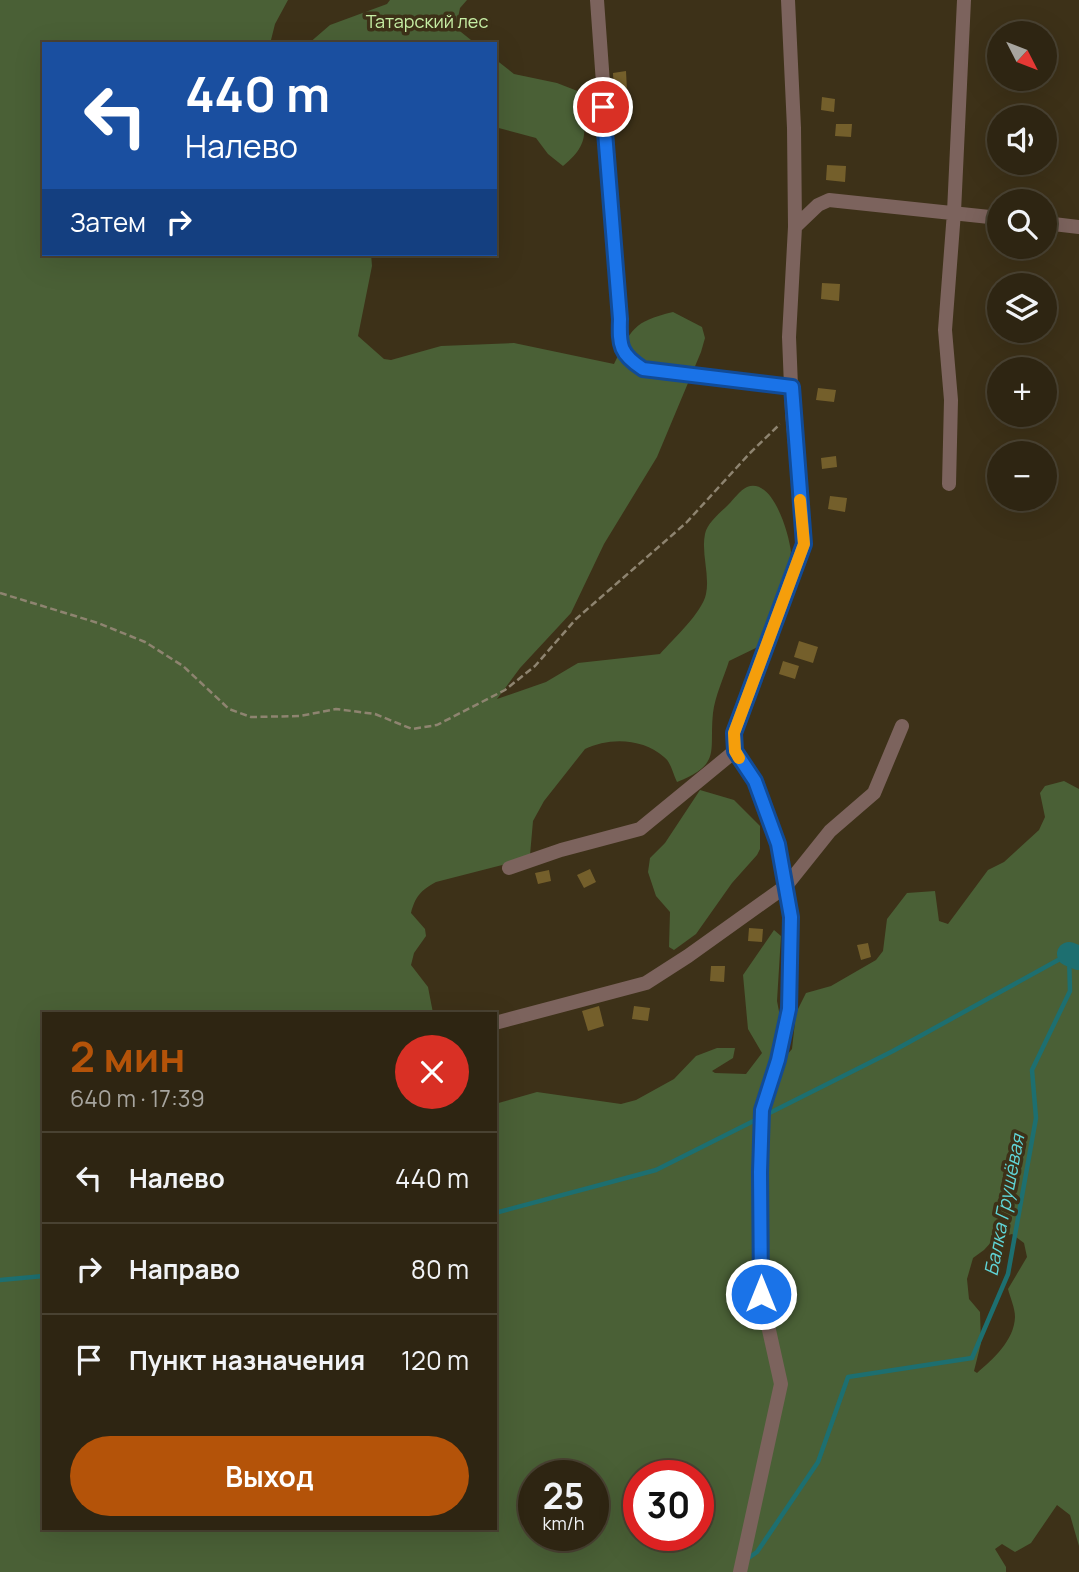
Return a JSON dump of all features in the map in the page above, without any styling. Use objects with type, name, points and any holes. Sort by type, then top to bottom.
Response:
[{"type":"street","points":[[597,0],[620,319],[619,342],[627,359],[643,369],[792,387]]},
{"type":"street","points":[[740,1572],[781,1384],[761,1294],[760,1172],[762,1110],[778,1060],[789,1009],[791,917],[778,844],[755,781],[735,751],[734,733],[804,544],[792,411],[789,337],[795,227],[788,0]]},
{"type":"street","points":[[949,484],[951,400],[945,330],[954,212],[964,0]]},
{"type":"street","points":[[795,227],[818,205],[830,200],[987,216]]},
{"type":"street","points":[[1057,224],[1079,227]]},
{"type":"street","points":[[497,1022],[646,983],[786,886],[830,831],[874,793],[902,726]]},
{"type":"street","points":[[509,868],[561,850],[640,829],[735,751]]},
{"type":"path","points":[[0,593],[145,642],[183,666],[229,709],[251,717],[300,716],[336,709],[375,714],[412,729],[437,725],[505,690],[535,666],[576,619],[686,523],[792,411]]},
{"type":"green space","points":[[0,0],[288,0],[275,24],[270,42],[42,42],[42,256],[371,256],[372,266],[358,336],[384,359],[391,360],[441,346],[514,343],[614,364],[630,335],[649,319],[673,312],[702,327],[705,338],[701,352],[657,457],[604,544],[571,613],[520,668],[497,699],[546,682],[578,663],[660,654],[693,617],[706,594],[704,541],[708,526],[739,492],[747,487],[756,486],[765,490],[772,498],[783,521],[791,552],[774,639],[729,661],[714,707],[710,755],[701,769],[677,782],[666,759],[646,746],[626,741],[594,745],[585,749],[544,801],[533,821],[530,855],[514,862],[436,882],[419,894],[411,913],[425,929],[426,936],[414,953],[411,965],[428,987],[433,1012],[42,1012],[42,1530],[497,1530],[497,1103],[537,1092],[621,1104],[636,1100],[674,1079],[696,1056],[717,1048],[735,1048],[733,1058],[712,1071],[746,1074],[762,1053],[748,1029],[743,975],[774,930],[781,936],[777,1001],[783,1032],[772,1072],[792,1049],[796,1013],[806,993],[831,986],[876,960],[883,951],[887,919],[907,893],[935,891],[939,921],[948,924],[988,870],[1004,862],[1039,830],[1045,817],[1040,793],[1045,786],[1064,781],[1079,789],[1079,1546],[1070,1515],[1057,1505],[1031,1543],[1015,1552],[1002,1544],[995,1549],[1006,1567],[1006,1572],[0,1572]],"holes":[[[1012,1234],[1024,1243],[1027,1257],[1008,1289],[1015,1314],[1011,1334],[1002,1349],[977,1373],[974,1371],[981,1343],[980,1312],[969,1299],[967,1279],[973,1258],[994,1239]]]},
{"type":"green space","name":"Татарский лес","points":[[390,0],[467,0],[460,8],[456,28],[474,42],[310,42],[330,25],[387,4]]},
{"type":"green space","name":"Татарский лес","points":[[497,61],[514,74],[557,83],[580,92],[584,133],[583,141],[573,157],[563,166],[548,154],[536,138],[497,128]]},
{"type":"green space","points":[[700,790],[734,800],[760,826],[760,849],[696,934],[674,950],[669,947],[670,912],[656,896],[648,872],[650,858],[665,843]]},
{"type":"building","points":[[626,71],[627,91],[614,92],[613,73]]},
{"type":"building","points":[[822,97],[835,99],[834,112],[821,110]]},
{"type":"building","points":[[836,124],[852,124],[851,137],[835,136]]},
{"type":"building","points":[[827,165],[846,166],[845,182],[826,180]]},
{"type":"building","points":[[822,283],[840,284],[839,301],[821,299]]},
{"type":"building","points":[[818,388],[836,390],[834,402],[816,400]]},
{"type":"building","points":[[836,456],[837,467],[822,469],[821,458]]},
{"type":"building","points":[[830,496],[847,498],[845,512],[828,509]]},
{"type":"building","points":[[799,641],[818,647],[813,663],[794,657]]},
{"type":"building","points":[[783,661],[799,666],[795,679],[779,674]]},
{"type":"building","points":[[590,869],[596,882],[584,888],[577,875]]},
{"type":"building","points":[[549,870],[551,881],[538,884],[535,873]]},
{"type":"building","points":[[749,928],[763,929],[762,942],[748,941]]},
{"type":"building","points":[[868,943],[871,957],[861,960],[857,945]]},
{"type":"building","points":[[711,966],[725,966],[724,982],[710,981]]},
{"type":"building","points":[[599,1006],[604,1026],[588,1031],[582,1011]]},
{"type":"building","points":[[634,1006],[650,1008],[648,1021],[632,1019]]},
{"type":"waterway","name":"Балка Грушёвая","points":[[497,1212],[656,1170],[893,1051],[1069,954],[1070,991],[1032,1070],[1036,1118],[1008,1274],[972,1358],[848,1377],[818,1462],[757,1552],[747,1559]]},
{"type":"waterway","points":[[1069,954],[1079,958]]},
{"type":"waterway","points":[[0,1280],[42,1276]]},
{"type":"slow traffic","points":[[739,758],[735,751],[734,733],[804,544],[800,500]]},
{"type":"route","points":[[603,107],[620,319],[619,342],[627,359],[643,369],[792,387],[804,544],[734,733],[735,751],[755,781],[778,844],[791,917],[789,1009],[778,1060],[762,1110],[761,1294]]}]
